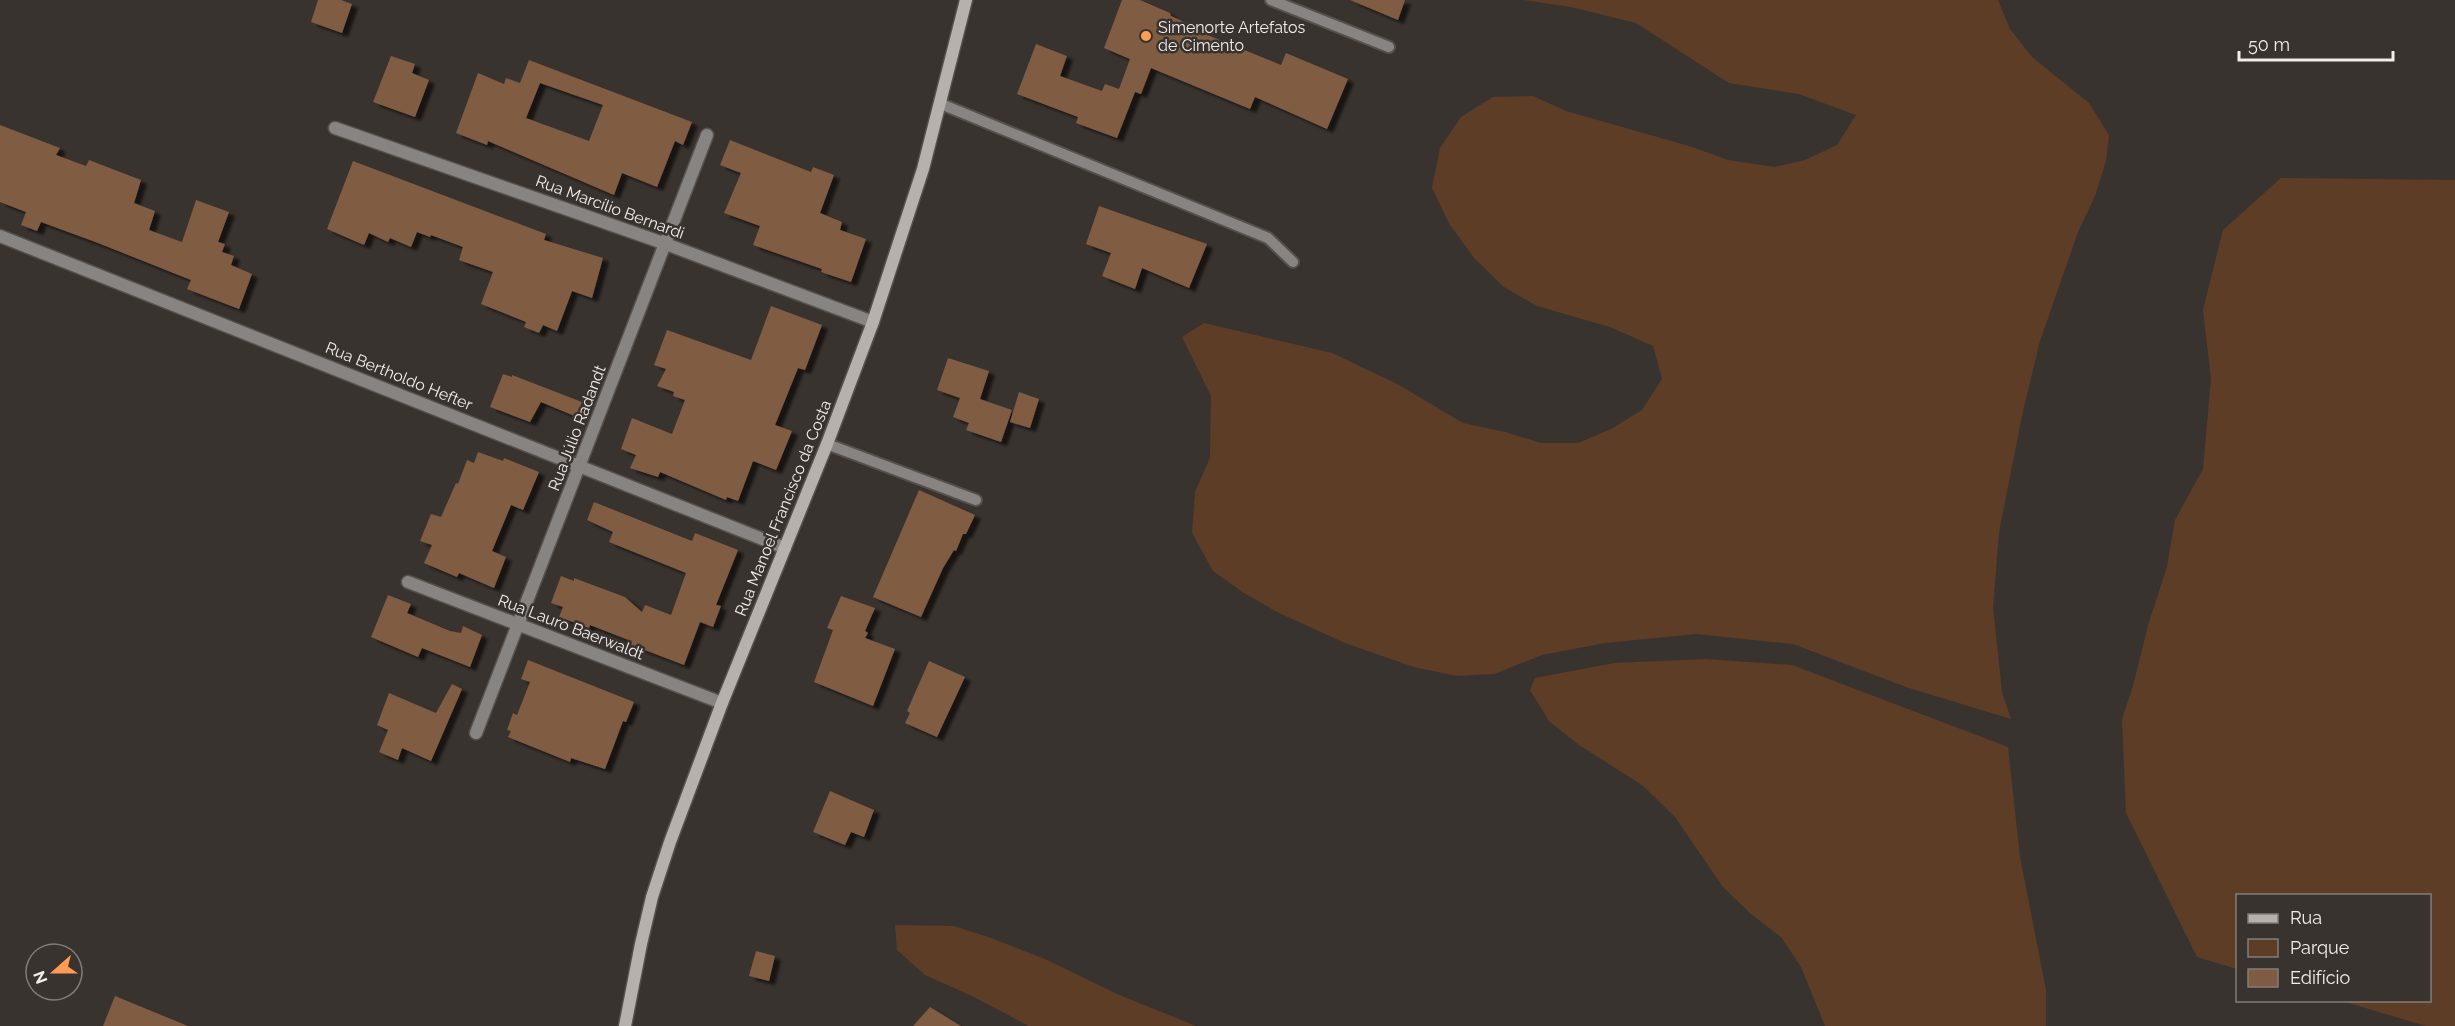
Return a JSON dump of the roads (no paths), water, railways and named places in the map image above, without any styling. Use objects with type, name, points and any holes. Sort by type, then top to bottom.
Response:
[{"type":"main road","name":"Rua Manoel Francisco da Costa","points":[[624,1026],[652,897],[670,842],[722,703],[827,444],[904,232],[941,104],[966,0]]},
{"type":"street","name":"Rua Marcílio Bernardi","points":[[335,128],[666,244],[873,322]]},
{"type":"street","name":"Rua Júlio Radandt","points":[[476,733],[707,135]]},
{"type":"street","name":"Rua Bertholdo Hefter","points":[[0,236],[785,548]]},
{"type":"street","name":"Rua Lauro Baerwaldt","points":[[408,582],[722,703]]},
{"type":"lane","points":[[1271,0],[1389,47]]},
{"type":"lane","points":[[941,104],[1268,238],[1293,262]]},
{"type":"lane","points":[[827,444],[976,500]]},
{"type":"place","name":"Simenorte Artefatos de Cimento","points":[[1146,36]]}]
